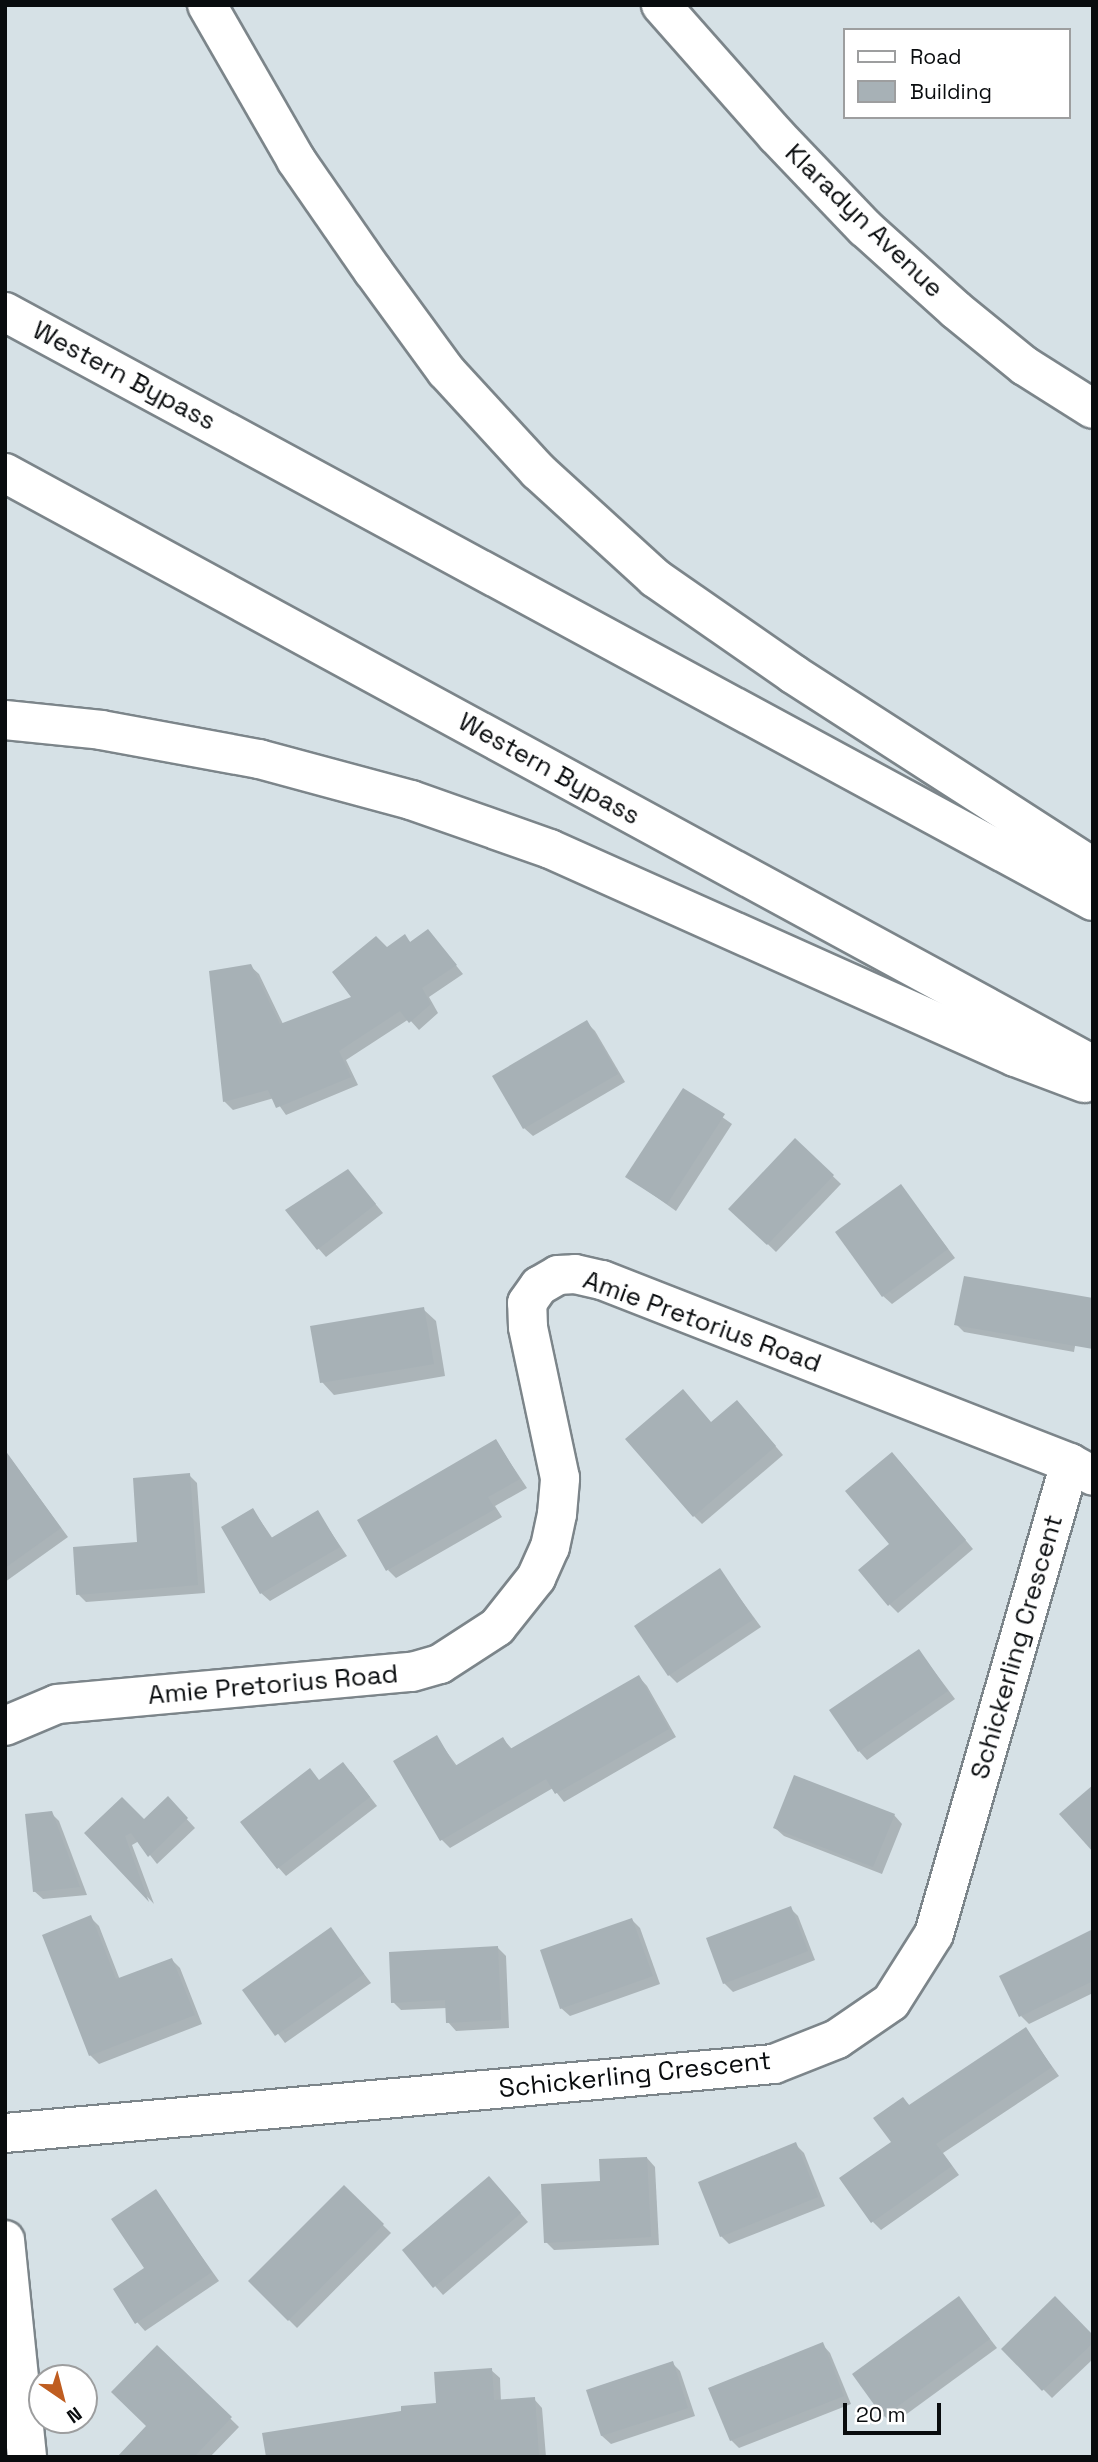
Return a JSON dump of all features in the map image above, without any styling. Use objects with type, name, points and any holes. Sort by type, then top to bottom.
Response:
[{"type":"main road","points":[[207,5],[296,160],[373,271],[446,371],[538,471],[655,579],[793,674],[1093,867]]},
{"type":"main road","name":"Klaradyn Avenue","points":[[661,5],[776,135],[865,228],[956,310],[1025,366],[1093,409]]},
{"type":"main road","name":"Western Bypass","points":[[5,312],[1093,901]]},
{"type":"main road","name":"Western Bypass","points":[[5,473],[1093,1065]]},
{"type":"main road","points":[[5,720],[100,730],[259,760],[411,800],[550,849],[1015,1057],[1093,1086]]},
{"type":"main road","name":"Amie Pretorius Road","points":[[5,1726],[57,1704],[412,1672],[440,1664],[497,1627],[536,1577],[550,1547],[556,1514],[560,1478],[528,1327],[527,1303],[539,1286],[558,1275],[575,1274],[602,1280],[1081,1469]]},
{"type":"main road","name":"Schickerling Crescent","points":[[5,2133],[774,2063],[837,2039],[891,2002],[934,1934],[1081,1469]]},
{"type":"main road","points":[[5,2240],[27,2457]]},
{"type":"building","points":[[428,929],[457,965],[422,988],[431,1004],[409,1023],[400,1011],[339,1051],[351,1077],[276,1108],[268,1090],[223,1102],[209,971],[251,964],[280,1024],[351,997],[332,972],[376,936],[387,947],[405,934],[410,942]]},
{"type":"building","points":[[587,1020],[618,1074],[523,1129],[492,1076]]},
{"type":"building","points":[[683,1088],[725,1114],[667,1204],[625,1177]]},
{"type":"building","points":[[795,1138],[834,1175],[767,1245],[728,1209]]},
{"type":"building","points":[[348,1169],[376,1204],[317,1250],[285,1210]]},
{"type":"building","points":[[901,1184],[948,1249],[882,1297],[835,1232]]},
{"type":"building","points":[[964,1276],[1093,1298],[1093,1349],[954,1325]]},
{"type":"building","points":[[424,1307],[434,1364],[320,1383],[310,1326]]},
{"type":"building","points":[[683,1389],[711,1422],[737,1400],[776,1446],[693,1517],[625,1439]]},
{"type":"building","points":[[496,1439],[520,1479],[488,1497],[495,1509],[386,1571],[357,1520]]},
{"type":"building","points":[[5,1450],[61,1528],[5,1568]]},
{"type":"building","points":[[892,1452],[966,1540],[888,1606],[858,1570],[889,1544],[845,1491]]},
{"type":"building","points":[[190,1473],[198,1585],[76,1595],[73,1547],[137,1542],[133,1478]]},
{"type":"building","points":[[253,1508],[271,1538],[318,1510],[340,1547],[260,1594],[221,1527]]},
{"type":"building","points":[[720,1568],[754,1619],[668,1676],[634,1626]]},
{"type":"building","points":[[919,1649],[948,1691],[858,1752],[829,1710]]},
{"type":"building","points":[[639,1675],[669,1729],[555,1794],[546,1779],[440,1841],[393,1761],[437,1735],[455,1766],[503,1737],[510,1749]]},
{"type":"building","points":[[343,1762],[370,1797],[277,1869],[240,1822],[310,1768],[319,1780]]},
{"type":"building","points":[[794,1775],[895,1814],[873,1867],[773,1828]]},
{"type":"building","points":[[1093,1785],[1093,1852],[1059,1814]]},
{"type":"building","points":[[168,1796],[188,1818],[148,1857],[131,1833],[125,1836],[149,1902],[84,1833],[122,1797],[144,1819]]},
{"type":"building","points":[[52,1811],[80,1887],[33,1892],[25,1814]]},
{"type":"building","points":[[791,1906],[808,1951],[723,1984],[706,1938]]},
{"type":"building","points":[[91,1915],[116,1979],[172,1958],[195,2015],[89,2056],[42,1935]]},
{"type":"building","points":[[632,1918],[653,1976],[560,2009],[540,1950]]},
{"type":"building","points":[[331,1927],[364,1974],[275,2036],[242,1990]]},
{"type":"building","points":[[1093,1929],[1093,1981],[1019,2017],[999,1976]]},
{"type":"building","points":[[498,1946],[501,2020],[446,2023],[445,2000],[391,2003],[389,1952]]},
{"type":"building","points":[[1026,2027],[1052,2067],[936,2144],[952,2166],[871,2223],[839,2178],[891,2142],[873,2118],[903,2097],[909,2105]]},
{"type":"building","points":[[796,2142],[818,2197],[720,2237],[698,2182]]},
{"type":"building","points":[[647,2157],[651,2237],[544,2243],[541,2184],[600,2181],[599,2159]]},
{"type":"building","points":[[489,2176],[521,2213],[433,2288],[402,2250]]},
{"type":"building","points":[[344,2185],[384,2224],[288,2321],[248,2281]]},
{"type":"building","points":[[156,2189],[212,2272],[135,2324],[113,2289],[144,2268],[111,2219]]},
{"type":"building","points":[[959,2296],[990,2339],[883,2417],[852,2374]]},
{"type":"building","points":[[1055,2296],[1093,2335],[1093,2343],[1042,2391],[1001,2349]]},
{"type":"building","points":[[823,2342],[844,2396],[730,2441],[708,2388]]},
{"type":"building","points":[[157,2345],[232,2417],[194,2457],[117,2457],[146,2426],[111,2392]]},
{"type":"building","points":[[673,2361],[688,2408],[601,2436],[586,2390]]},
{"type":"building","points":[[492,2368],[494,2400],[535,2397],[539,2457],[266,2457],[262,2433],[401,2411],[401,2406],[436,2403],[434,2372]]}]
